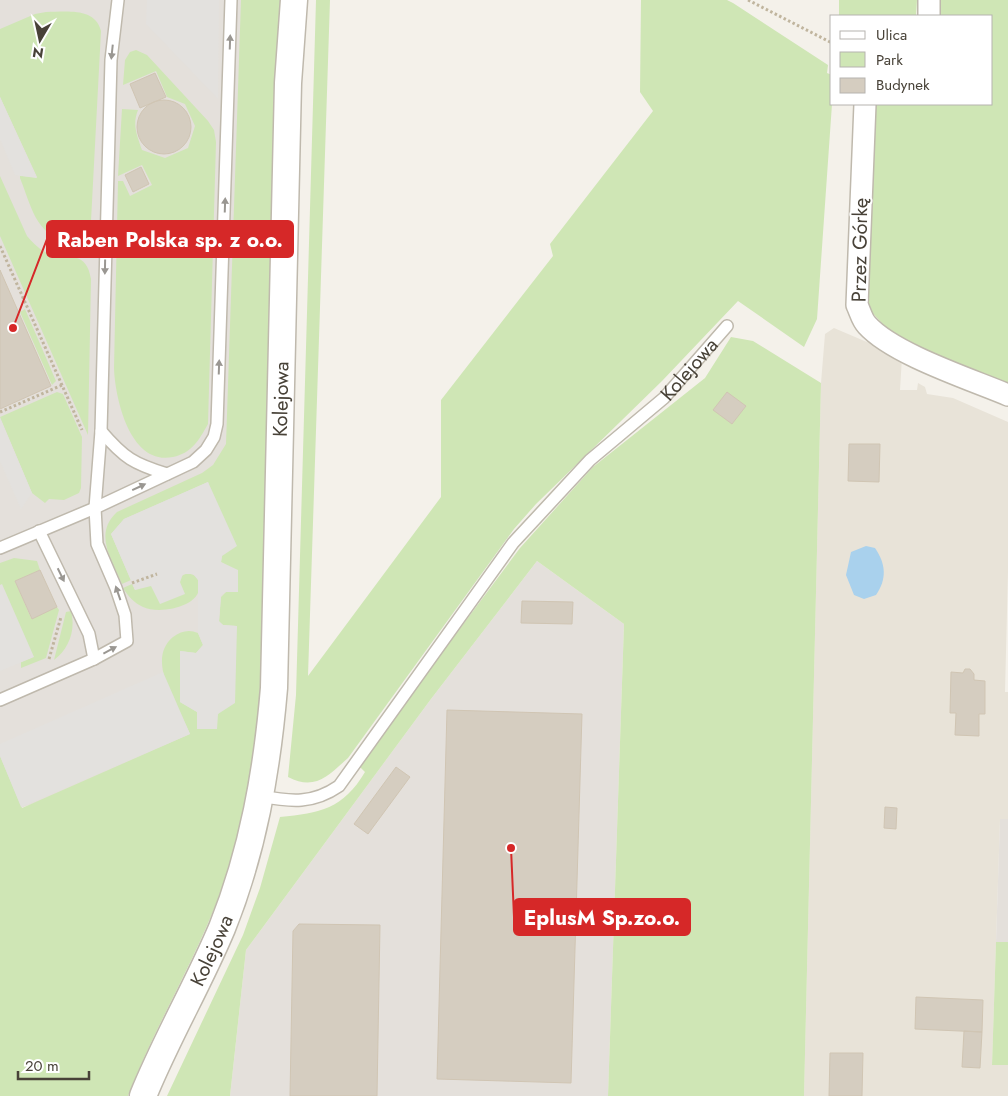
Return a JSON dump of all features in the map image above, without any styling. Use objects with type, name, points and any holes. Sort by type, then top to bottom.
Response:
[{"type":"street","name":"Kolejowa","points":[[142,1096],[221,928],[243,868],[261,796],[269,747],[274,688],[288,83],[294,0]]},
{"type":"street","points":[[929,0],[929,15]]},
{"type":"street","name":"Przez Górkę","points":[[865,105],[856,305],[865,324],[882,339],[940,367],[1008,395]]},
{"type":"lane","points":[[0,548],[95,508],[193,462],[206,450],[214,437],[217,424],[231,0]]},
{"type":"lane","points":[[0,700],[94,659],[127,640],[125,615],[116,588],[97,544],[95,508],[101,431],[111,60],[118,2]]},
{"type":"lane","name":"Kolejowa","points":[[261,796],[279,799],[310,800],[325,796],[339,786],[513,542],[590,460],[664,398],[727,326]]},
{"type":"lane","points":[[101,431],[119,452],[137,464],[167,474]]},
{"type":"lane","points":[[39,531],[89,634],[94,659]]},
{"type":"path","points":[[748,0],[830,42]]},
{"type":"path","points":[[0,246],[85,437]]},
{"type":"path","points":[[0,412],[62,385]]},
{"type":"path","points":[[130,583],[157,574]]},
{"type":"path","points":[[48,660],[62,610]]},
{"type":"shaded area","points":[[0,0],[254,0],[239,718],[77,788],[18,809],[0,772]]},
{"type":"shaded area","points":[[147,0],[219,0],[218,99],[146,24]]},
{"type":"shaded area","points":[[0,97],[37,178],[15,175],[0,139]]},
{"type":"shaded area","points":[[834,328],[902,357],[900,390],[917,390],[918,383],[925,387],[927,394],[953,398],[1008,422],[1008,572],[1005,692],[1008,692],[1008,819],[1000,820],[992,1065],[1008,1065],[1008,1096],[804,1096],[821,383],[825,334]]},
{"type":"shaded area","points":[[0,418],[32,493],[21,509],[0,461]]},
{"type":"shaded area","points":[[208,482],[237,546],[222,556],[221,562],[238,570],[238,592],[226,592],[221,595],[219,621],[223,625],[237,626],[235,703],[218,714],[217,729],[197,729],[197,712],[180,702],[180,651],[196,653],[203,645],[198,633],[198,580],[193,574],[183,574],[180,582],[185,594],[160,604],[151,586],[135,590],[111,534],[124,519]]},
{"type":"shaded area","points":[[537,561],[624,624],[608,1096],[230,1096],[246,950],[431,699]]},
{"type":"shaded area","points":[[2,584],[34,657],[0,671],[0,585]]},
{"type":"shaded area","points":[[163,672],[190,734],[21,807],[0,756],[0,744]]},
{"type":"shaded area","points":[[1000,819],[1008,819],[1008,942],[996,942]]},
{"type":"green space","points":[[241,0],[281,0],[260,700],[250,775],[240,824],[227,872],[209,922],[128,1096],[0,1096],[0,756],[22,808],[190,734],[167,685],[162,659],[165,647],[173,637],[185,631],[198,633],[203,645],[196,653],[180,651],[180,702],[197,712],[217,716],[219,712],[237,626],[223,625],[219,622],[221,597],[226,592],[238,591],[228,567],[221,562],[222,556],[208,482],[124,519],[111,534],[131,580],[122,584],[110,556],[105,538],[110,520],[117,512],[202,473],[213,465],[226,444]]},
{"type":"green space","points":[[316,0],[330,0],[308,676],[441,497],[441,400],[553,256],[550,244],[653,111],[640,92],[641,0],[727,0],[828,65],[827,73],[830,74],[830,105],[832,105],[817,319],[804,347],[738,301],[662,381],[536,504],[514,529],[348,758],[327,776],[314,782],[298,781],[288,777],[296,695]]},
{"type":"green space","points":[[839,0],[917,0],[916,15],[839,15]]},
{"type":"green space","points":[[935,0],[1008,0],[1008,389],[918,349],[889,331],[868,308],[861,263],[873,105],[993,105],[993,15],[935,15]]},
{"type":"green space","points":[[79,12],[86,14],[98,23],[101,31],[91,221],[82,234],[71,239],[56,237],[48,232],[41,226],[31,208],[20,176],[37,177],[0,97],[0,29],[35,14]]},
{"type":"green space","points":[[136,50],[147,55],[208,121],[214,130],[216,142],[208,424],[190,449],[173,457],[158,457],[146,451],[136,441],[122,412],[115,381],[118,181],[123,181],[130,196],[152,185],[142,165],[118,176],[122,109],[138,110],[135,125],[142,150],[165,158],[188,148],[195,126],[185,104],[167,97],[156,71],[123,85],[125,60],[130,52]]},
{"type":"green space","points":[[0,176],[27,236],[45,252],[80,259],[88,269],[91,279],[88,435],[0,236]]},
{"type":"green space","points":[[25,309],[56,381],[52,385],[20,312]]},
{"type":"green space","points":[[731,337],[753,341],[821,383],[804,1096],[608,1096],[624,624],[537,561],[431,699],[246,950],[230,1096],[167,1096],[243,935],[260,888],[280,817],[319,811],[329,807],[348,794],[365,772],[358,765],[520,548],[593,467],[705,378]]},
{"type":"green space","points":[[57,392],[63,394],[82,437],[81,488],[79,493],[64,500],[49,499],[45,503],[32,493],[0,417]]},
{"type":"green space","points":[[14,558],[37,561],[40,570],[15,581],[31,618],[57,607],[59,610],[46,658],[21,668],[21,662],[33,657],[0,585],[0,563]]},
{"type":"green space","points":[[188,573],[196,576],[199,586],[198,594],[192,600],[173,609],[162,610],[143,607],[132,599],[123,588],[132,584],[135,590],[180,582],[181,576]]},
{"type":"green space","points":[[71,611],[73,625],[70,638],[64,650],[54,660],[66,612]]},
{"type":"green space","points":[[996,942],[1008,942],[1008,1065],[992,1065]]},
{"type":"water","points":[[866,546],[875,548],[879,554],[884,572],[880,589],[876,595],[864,599],[854,595],[846,575],[851,552]]},
{"type":"building","points":[[155,73],[166,97],[140,108],[130,84]]},
{"type":"building","points":[[164,100],[174,102],[183,108],[189,117],[191,127],[189,137],[183,146],[174,152],[164,154],[154,152],[145,146],[139,137],[137,127],[139,117],[145,108],[154,102]]},
{"type":"building","points":[[141,167],[149,184],[133,192],[125,175]]},
{"type":"building","points":[[0,270],[51,386],[0,409]]},
{"type":"building","points":[[727,392],[746,406],[732,424],[713,410]]},
{"type":"building","points":[[849,444],[880,444],[879,482],[848,481]]},
{"type":"building","points":[[40,570],[57,607],[32,619],[15,581]]},
{"type":"building","points":[[522,601],[573,602],[572,624],[521,623]]},
{"type":"building","points":[[965,669],[970,669],[974,674],[974,680],[985,681],[985,714],[979,714],[979,736],[955,735],[956,713],[950,713],[951,672],[963,673]]},
{"type":"building","points":[[447,710],[582,714],[571,1083],[437,1079]]},
{"type":"building","points":[[396,767],[410,777],[368,834],[354,824]]},
{"type":"building","points":[[885,807],[897,808],[896,829],[884,828]]},
{"type":"building","points":[[299,924],[380,925],[377,1096],[290,1096],[293,931]]},
{"type":"building","points":[[916,997],[983,1000],[982,1032],[915,1029]]},
{"type":"building","points":[[964,1031],[982,1032],[980,1068],[962,1067]]},
{"type":"building","points":[[830,1053],[863,1053],[862,1096],[829,1096]]},
{"type":"place","name":"Raben Polska sp. z o.o.","points":[[13,328]]},
{"type":"place","name":"EplusM Sp.zo.o.","points":[[511,848]]}]
